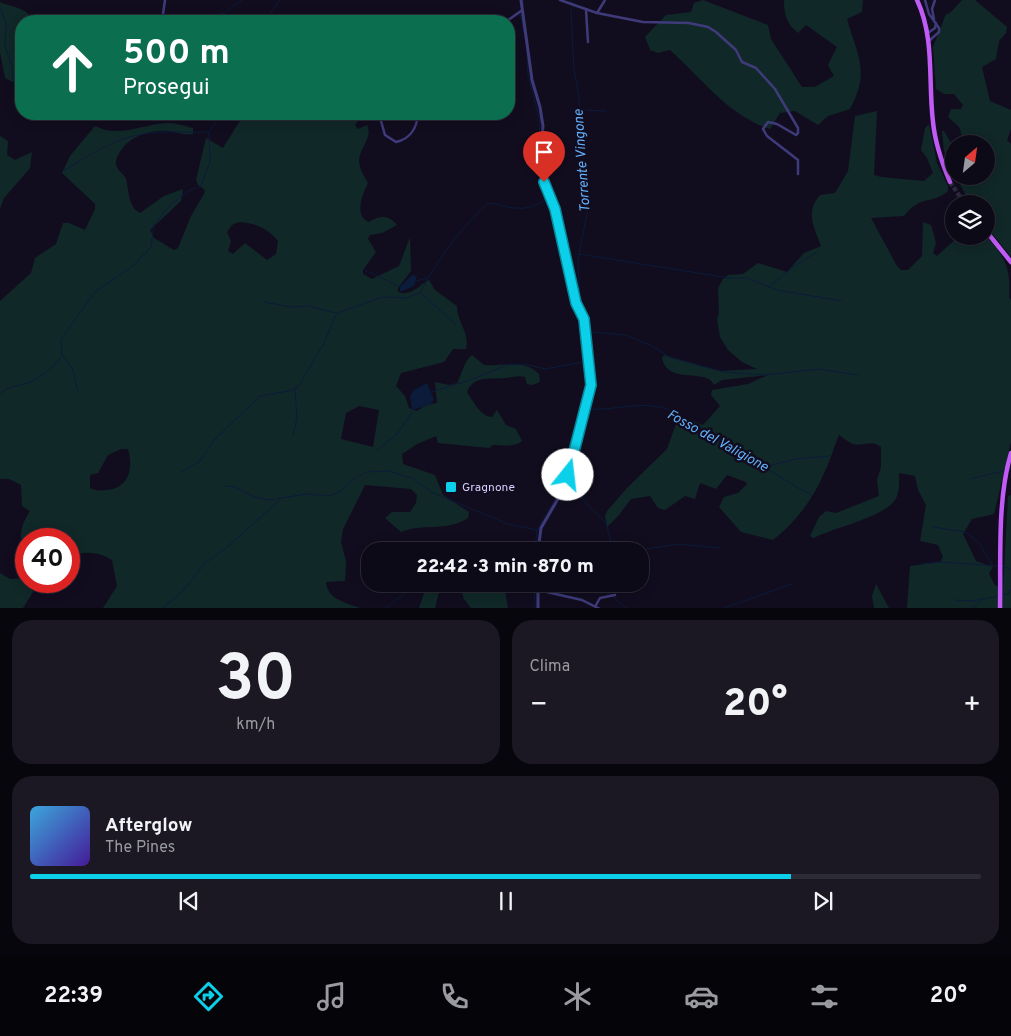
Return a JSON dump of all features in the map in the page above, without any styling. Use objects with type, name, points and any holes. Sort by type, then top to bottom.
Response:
[{"type":"main road","points":[[917,0],[928,33],[933,122],[936,145],[945,169]]},
{"type":"main road","points":[[995,242],[1011,262]]},
{"type":"main road","points":[[1000,608],[1003,504],[1005,479],[1011,453]]},
{"type":"street","points":[[163,15],[164,0]]},
{"type":"street","points":[[521,0],[521,11],[529,44],[532,80],[540,107],[543,126],[540,164],[555,209],[581,314],[591,385],[567,477],[559,497],[541,528],[539,542]]},
{"type":"street","points":[[560,0],[596,13],[643,22],[689,23],[708,27],[716,32],[736,50],[742,62],[756,68],[775,89],[798,128],[796,135],[768,122],[763,129],[767,136],[798,160],[798,174]]},
{"type":"street","points":[[596,13],[605,0]]},
{"type":"street","points":[[925,0],[929,14],[939,29],[929,41]]},
{"type":"street","points":[[928,33],[932,30],[935,22],[932,9],[935,0]]},
{"type":"street","points":[[586,10],[588,42]]},
{"type":"street","points":[[515,15],[521,11]]},
{"type":"street","points":[[926,26],[932,30]]},
{"type":"street","points":[[928,33],[934,35]]},
{"type":"street","points":[[381,120],[385,135],[396,142],[409,136],[417,120]]},
{"type":"street","points":[[538,592],[538,608]]},
{"type":"street","points":[[546,592],[596,605],[600,608]]},
{"type":"street","points":[[596,605],[600,598],[614,595]]},
{"type":"green space","points":[[703,0],[768,25],[771,39],[802,87],[815,87],[834,76],[828,65],[837,47],[806,25],[798,33],[787,19],[784,0],[863,0],[862,12],[847,19],[858,54],[861,74],[860,85],[850,109],[828,116],[818,125],[795,111],[780,113],[770,129],[755,123],[729,106],[670,50],[658,53],[650,50],[645,37],[666,15],[691,12],[694,3]]},
{"type":"green space","points":[[962,0],[975,0],[1007,27],[1006,33],[999,41],[996,59],[982,67],[990,101],[1011,110],[1011,129],[1007,140],[1011,144],[1011,257],[995,237],[995,195],[966,195],[960,185],[995,185],[995,135],[961,135],[958,126],[948,117],[951,109],[961,109],[963,105],[954,94],[944,94],[936,89],[933,47],[946,14],[950,13]]},
{"type":"green space","points":[[0,2],[19,8],[30,15],[15,15],[15,81],[5,78],[0,52]]},
{"type":"green space","points":[[877,111],[874,175],[881,177],[924,181],[933,173],[927,158],[921,150],[925,128],[929,124],[937,163],[945,180],[945,185],[948,186],[948,191],[937,198],[921,202],[910,209],[904,216],[871,218],[897,266],[901,270],[908,270],[922,256],[923,222],[931,225],[936,243],[933,253],[937,256],[949,245],[994,245],[1002,256],[1008,271],[1009,297],[1011,300],[1011,442],[994,514],[972,519],[963,534],[976,561],[993,567],[989,573],[994,584],[999,588],[998,608],[907,608],[910,566],[940,562],[943,557],[938,545],[920,541],[926,505],[918,490],[915,476],[899,473],[897,497],[880,512],[814,538],[810,536],[819,517],[826,511],[836,513],[879,496],[877,480],[881,467],[881,447],[870,443],[853,444],[839,435],[821,481],[810,500],[797,517],[773,540],[741,532],[719,507],[724,497],[738,493],[747,484],[727,475],[716,489],[700,483],[695,499],[685,496],[665,510],[658,508],[650,496],[631,499],[607,527],[605,516],[607,511],[627,488],[667,449],[677,421],[688,419],[703,425],[720,406],[711,395],[712,390],[748,384],[768,375],[722,380],[714,385],[704,377],[672,372],[662,358],[664,355],[719,371],[757,369],[742,362],[728,350],[720,337],[717,319],[719,313],[718,288],[723,279],[728,275],[743,274],[758,263],[787,272],[804,253],[821,246],[812,220],[813,207],[820,195],[835,193],[848,171],[855,116]]},
{"type":"green space","points":[[240,120],[359,120],[355,125],[358,129],[367,125],[368,130],[359,160],[368,183],[361,204],[361,215],[369,222],[383,217],[394,221],[397,225],[382,233],[370,235],[368,239],[376,252],[363,270],[363,274],[372,279],[399,266],[410,237],[411,271],[398,288],[398,292],[411,292],[429,280],[435,290],[457,306],[467,343],[466,349],[453,349],[444,362],[401,373],[396,386],[405,396],[409,408],[417,411],[426,405],[437,403],[435,382],[449,385],[457,383],[465,364],[472,355],[484,365],[520,365],[533,369],[539,374],[540,382],[532,385],[527,384],[525,377],[522,376],[478,380],[467,392],[484,414],[492,417],[497,410],[506,425],[516,429],[522,441],[519,443],[508,446],[493,445],[489,448],[438,443],[436,436],[417,444],[402,454],[403,464],[435,475],[443,495],[469,512],[468,518],[452,525],[409,529],[401,532],[385,518],[392,512],[410,512],[416,503],[417,495],[411,489],[365,485],[343,529],[341,542],[346,561],[345,581],[326,582],[330,593],[338,600],[360,608],[103,608],[117,586],[112,560],[91,553],[80,554],[80,528],[22,528],[30,511],[22,506],[21,485],[9,479],[0,479],[0,301],[31,273],[35,258],[56,244],[63,223],[69,223],[85,230],[95,209],[95,204],[62,173],[70,156],[95,126],[112,131],[130,130],[168,123],[193,128],[193,134],[155,131],[141,135],[124,146],[116,161],[118,169],[126,179],[131,203],[140,213],[164,196],[183,189],[181,201],[150,230],[154,238],[174,250],[178,248],[191,216],[204,194],[205,190],[198,185],[196,180],[206,138],[223,148]],"holes":[[[239,222],[256,225],[270,233],[278,241],[276,254],[267,260],[245,243],[233,254],[228,251],[231,241],[227,232],[232,225]],[[359,406],[379,410],[373,447],[341,439],[346,413]],[[121,449],[128,449],[130,464],[128,477],[124,482],[114,489],[100,491],[90,488],[90,475],[98,473],[108,455]]]},
{"type":"green space","points":[[942,131],[946,135],[945,153]]},
{"type":"green space","points":[[0,136],[8,141],[7,155],[15,160],[32,152],[30,168],[4,198],[0,209]]},
{"type":"green space","points":[[1011,495],[1011,608],[1002,608],[1008,496]]},
{"type":"green space","points":[[0,573],[10,579],[15,579],[15,593],[32,593],[23,608],[0,608]]},
{"type":"green space","points":[[876,584],[889,608],[874,608],[872,596]]},
{"type":"green space","points":[[424,592],[439,592],[435,608],[419,608]]},
{"type":"green space","points":[[462,592],[505,592],[508,608],[471,608],[464,599]]},
{"type":"water","points":[[412,275],[417,276],[414,286],[400,292],[400,287]]},
{"type":"water","points":[[427,383],[434,400],[429,405],[412,410],[410,396],[414,390]]},
{"type":"waterway","points":[[214,15],[224,13],[242,0]]},
{"type":"waterway","points":[[269,15],[280,0]]},
{"type":"waterway","points":[[523,0],[523,5]]},
{"type":"waterway","name":"Torrente Vingone","points":[[570,0],[573,5],[571,10],[574,70],[578,91],[588,208],[578,260],[580,307]]},
{"type":"waterway","points":[[0,7],[6,23],[5,45],[12,67],[13,82]]},
{"type":"waterway","points":[[520,13],[525,38]]},
{"type":"waterway","points":[[182,472],[200,461],[214,440],[260,396],[289,391],[298,387],[324,343],[337,313],[383,297],[407,298],[420,293],[450,246],[487,204],[525,208],[532,207],[545,200],[537,165],[540,121],[528,74],[527,55]]},
{"type":"waterway","points":[[581,110],[606,111]]},
{"type":"waterway","points":[[62,356],[61,339],[95,292],[133,266],[151,247],[154,225],[168,207],[188,191],[201,186],[210,161],[209,132],[217,120]]},
{"type":"waterway","points":[[63,171],[101,149],[132,136],[159,132],[208,132]]},
{"type":"waterway","points":[[770,286],[796,265],[817,252]]},
{"type":"waterway","points":[[579,254],[729,278],[747,278],[777,290],[842,301]]},
{"type":"waterway","points":[[365,270],[401,287]]},
{"type":"waterway","points":[[416,281],[427,278]]},
{"type":"waterway","points":[[421,293],[456,325]]},
{"type":"waterway","points":[[264,302],[291,307],[308,306],[336,313]]},
{"type":"waterway","name":"Torrente Vingone","points":[[580,313],[582,353],[588,378],[588,391]]},
{"type":"waterway","points":[[581,331],[625,335],[652,346],[671,358],[724,372],[765,375],[818,369],[858,375]]},
{"type":"waterway","points":[[63,356],[73,370],[78,392]]},
{"type":"waterway","points":[[0,395],[9,388],[30,382],[51,368],[61,357]]},
{"type":"waterway","points":[[431,392],[476,378],[506,365],[524,364],[545,369],[583,362]]},
{"type":"waterway","points":[[293,435],[297,418],[295,389]]},
{"type":"waterway","name":"Torrente Vingone","points":[[536,542],[537,530],[560,491],[585,405]]},
{"type":"waterway","name":"Fosso del Valigione","points":[[587,409],[641,405],[667,409],[812,495]]},
{"type":"waterway","points":[[377,450],[396,435],[413,411]]},
{"type":"waterway","points":[[765,467],[796,459],[829,456]]},
{"type":"waterway","points":[[970,479],[1011,469]]},
{"type":"waterway","points":[[226,486],[235,487],[255,497],[269,500],[306,494],[329,496],[339,492],[354,479],[366,472],[388,471],[412,478],[431,492],[508,524],[537,530]]},
{"type":"waterway","points":[[568,479],[586,503],[606,523],[612,546],[640,550],[678,544],[720,548]]},
{"type":"waterway","points":[[163,608],[183,591],[205,563],[225,549],[280,500]]},
{"type":"waterway","points":[[933,527],[965,532],[979,543],[992,565]]},
{"type":"waterway","points":[[921,564],[941,562],[997,566]]},
{"type":"waterway","points":[[1001,566],[1011,569]]},
{"type":"waterway","points":[[724,608],[792,584]]},
{"type":"waterway","points":[[1002,595],[1008,594],[1011,589]]},
{"type":"waterway","points":[[385,608],[406,592]]},
{"type":"waterway","name":"Torrente Vingone","points":[[534,592],[535,608]]},
{"type":"waterway","points":[[607,592],[626,608]]},
{"type":"waterway","points":[[955,600],[973,601],[998,596]]},
{"type":"waterway","points":[[973,608],[981,601]]},
{"type":"tunnel","points":[[952,185],[959,195]]},
{"type":"place","name":"Gragnone","points":[[451,487]]},
{"type":"route","points":[[544,182],[555,209],[576,303],[584,319],[591,385],[589,400],[568,475]]}]
